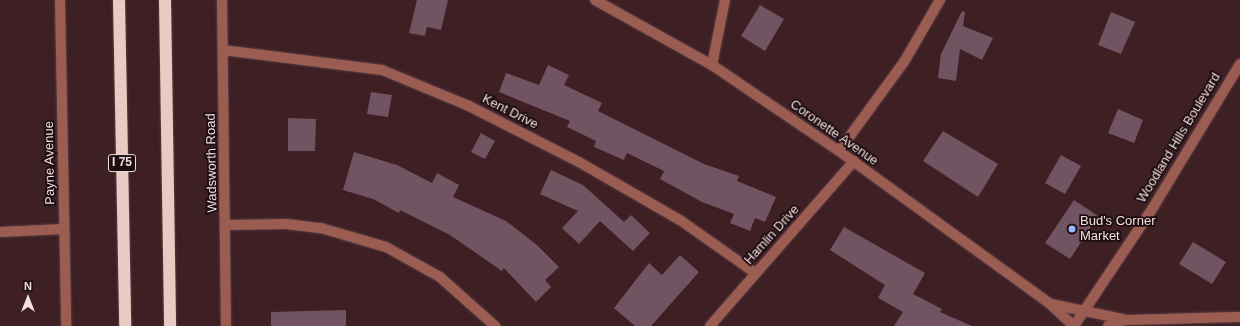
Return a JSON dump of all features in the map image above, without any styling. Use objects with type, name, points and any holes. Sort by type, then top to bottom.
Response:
[{"type":"highway","name":"I 75","points":[[119,0],[125,326]]},
{"type":"highway","points":[[165,0],[170,326]]},
{"type":"street","name":"Payne Avenue","points":[[60,0],[66,326]]},
{"type":"street","name":"Wadsworth Road","points":[[222,0],[226,225],[226,326]]},
{"type":"street","name":"Coronette Avenue","points":[[595,0],[712,65],[854,161],[1049,304],[1074,326]]},
{"type":"street","points":[[712,65],[725,0]]},
{"type":"street","points":[[839,151],[904,62],[940,0]]},
{"type":"street","name":"Kent Drive","points":[[223,50],[382,70],[469,106],[579,162],[680,220],[755,273]]},
{"type":"street","name":"Woodland Hills Boulevard","points":[[1074,326],[1085,313],[1240,64]]},
{"type":"street","name":"Hamlin Drive","points":[[710,326],[854,161]]},
{"type":"street","points":[[226,225],[286,224],[321,228],[386,247],[440,277],[495,326]]},
{"type":"street","points":[[0,232],[64,230]]},
{"type":"street","name":"Coronette Avenue","points":[[1049,304],[1085,313],[1124,320],[1240,317]]},
{"type":"street","name":"Coronette Avenue","points":[[1108,326],[1124,320]]},
{"type":"building","points":[[417,0],[448,0],[441,30],[427,27],[425,36],[409,33]]},
{"type":"building","points":[[760,5],[784,19],[765,51],[741,36]]},
{"type":"building","points":[[962,11],[965,12],[963,26],[993,38],[982,60],[960,49],[956,81],[938,78],[941,54]]},
{"type":"building","points":[[1111,12],[1135,22],[1121,54],[1098,45]]},
{"type":"building","points":[[548,65],[569,75],[564,85],[602,103],[598,111],[704,164],[739,176],[737,181],[776,197],[765,222],[755,218],[750,231],[730,223],[734,214],[702,202],[660,179],[664,171],[627,153],[624,160],[594,147],[596,141],[567,127],[570,121],[499,92],[506,73],[539,85]]},
{"type":"building","points":[[371,92],[392,95],[388,117],[367,114]]},
{"type":"building","points":[[1118,109],[1143,120],[1134,143],[1108,133]]},
{"type":"building","points":[[288,118],[316,119],[315,151],[288,151]]},
{"type":"building","points":[[943,131],[998,164],[978,197],[923,161]]},
{"type":"building","points":[[481,133],[495,141],[485,159],[471,152]]},
{"type":"building","points":[[354,152],[397,165],[432,183],[437,173],[459,185],[453,197],[506,221],[537,245],[559,267],[545,280],[551,287],[536,302],[504,268],[502,271],[450,235],[400,210],[399,213],[373,199],[343,190]]},
{"type":"building","points":[[1061,155],[1081,166],[1065,194],[1045,183]]},
{"type":"building","points":[[551,170],[583,185],[624,222],[631,215],[650,233],[633,251],[600,221],[579,244],[562,228],[578,211],[540,194]]},
{"type":"building","name":"Bud's Corner Market","points":[[1074,200],[1098,216],[1070,259],[1045,243]]},
{"type":"building","points":[[844,227],[925,273],[913,294],[942,309],[940,312],[972,326],[894,326],[903,312],[878,298],[885,285],[830,250]]},
{"type":"building","points":[[1193,242],[1226,262],[1212,284],[1179,264]]},
{"type":"building","points":[[680,255],[699,272],[651,326],[635,326],[614,308],[649,263],[662,275]]},
{"type":"building","points":[[346,310],[346,326],[271,326],[271,312]]},
{"type":"place","name":"Bud's Corner Market","points":[[1072,229]]}]
